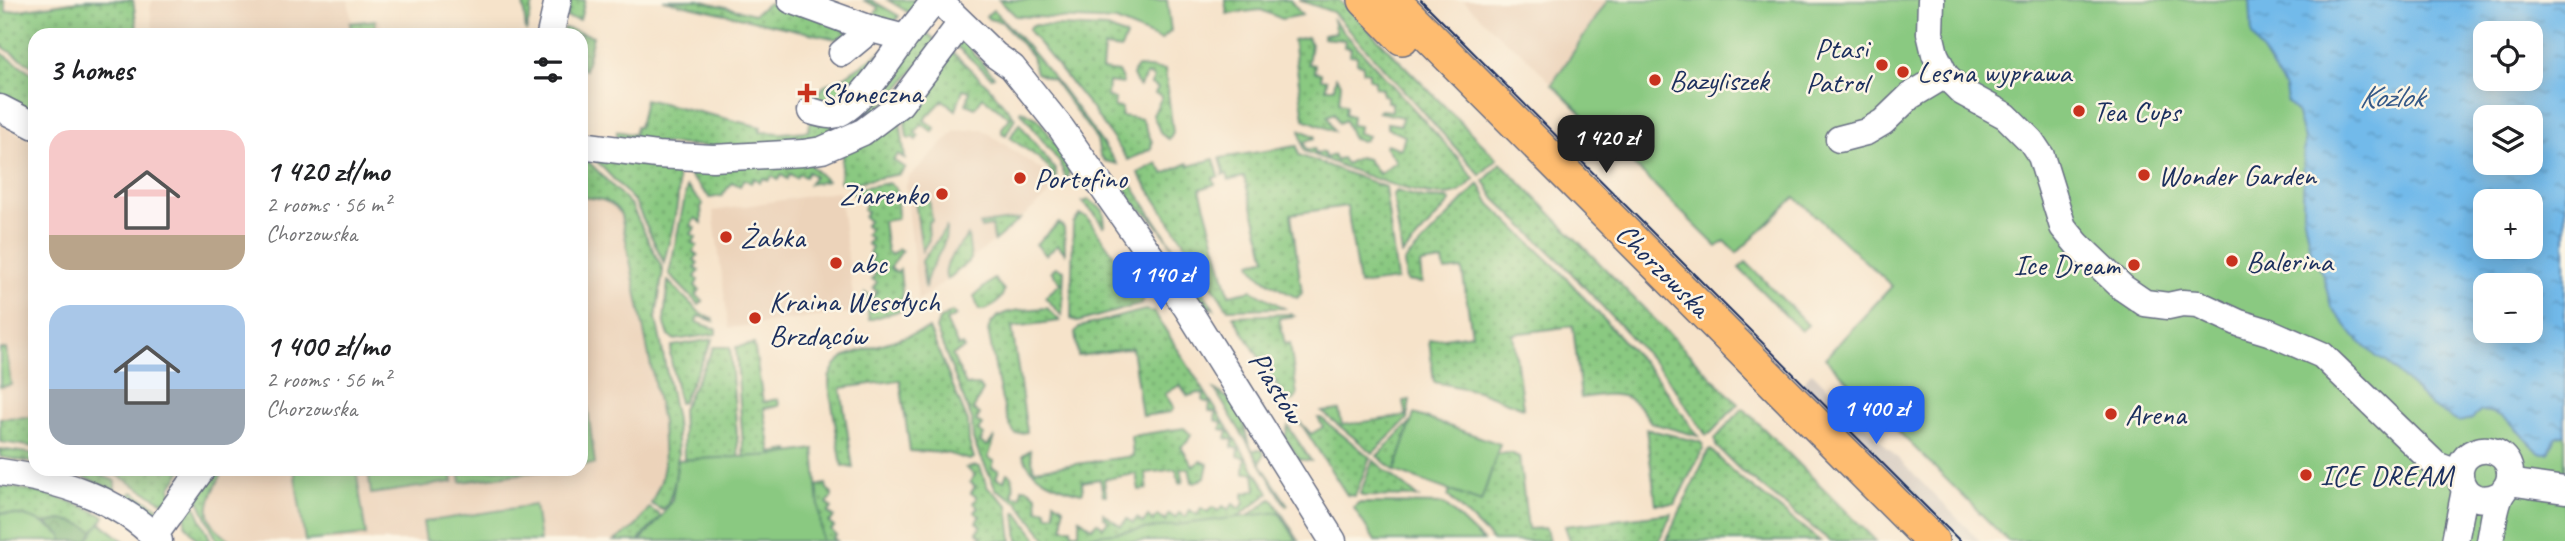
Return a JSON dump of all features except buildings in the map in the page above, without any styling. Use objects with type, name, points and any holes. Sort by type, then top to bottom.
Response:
[{"type":"main road","name":"Chorzowska","points":[[1365,0],[1903,541]]},
{"type":"main road","name":"Chorzowska","points":[[1393,0],[1932,541]]},
{"type":"street","points":[[552,28],[558,0]]},
{"type":"street","points":[[791,0],[871,29],[905,38]]},
{"type":"street","points":[[811,111],[832,116],[859,97],[936,0]]},
{"type":"street","name":"Piastów","points":[[936,0],[995,55],[1013,67]]},
{"type":"street","name":"Piastów","points":[[962,0],[990,29],[1013,67],[1061,128],[1149,252],[1229,373],[1333,541]]},
{"type":"street","points":[[1931,0],[1930,33],[1945,75],[1962,92],[2006,116],[2031,141],[2041,156],[2063,227],[2078,245],[2133,297],[2157,305],[2198,304],[2322,355],[2436,465],[2462,482],[2478,499],[2485,500],[2504,489],[2565,490]]},
{"type":"street","points":[[588,146],[657,155],[713,158],[822,150],[863,132],[900,104],[958,27]]},
{"type":"street","points":[[842,53],[871,29]]},
{"type":"street","points":[[1839,139],[1866,132],[1882,122],[1910,96],[1945,75]]},
{"type":"street","points":[[0,108],[28,122]]},
{"type":"street","points":[[2455,541],[2465,458],[2480,450],[2489,449],[2504,457],[2508,465],[2490,541]]},
{"type":"street","points":[[0,472],[54,481],[85,492],[116,507],[157,539],[198,476]]},
{"type":"shaded area","points":[[153,0],[348,0],[352,22],[380,19],[381,28],[153,28],[150,8]]},
{"type":"shaded area","points":[[1463,0],[1608,0],[1552,84],[1522,52],[1504,40]]},
{"type":"shaded area","points":[[0,124],[28,139],[28,417],[0,418]]},
{"type":"shaded area","points":[[982,129],[1043,171],[1050,194],[918,301],[906,185],[909,177],[955,131]]},
{"type":"shaded area","points":[[839,191],[855,312],[729,328],[713,211]]},
{"type":"shaded area","points":[[588,198],[607,202],[618,209],[662,422],[665,455],[661,481],[642,520],[635,527],[614,541],[231,541],[218,532],[207,511],[208,502],[221,476],[588,476]]},
{"type":"shaded area","points":[[1812,372],[1980,541],[1953,541],[1801,385]]},
{"type":"green space","points":[[0,0],[4,0],[6,12],[86,0],[133,0],[137,28],[28,28],[28,63],[0,45]]},
{"type":"green space","points":[[523,0],[534,0],[527,28]]},
{"type":"green space","points":[[571,0],[585,0],[580,20],[567,18]]},
{"type":"green space","points":[[663,0],[698,0],[754,14],[769,3],[805,12],[851,33],[836,39]]},
{"type":"green space","points":[[863,0],[871,0],[899,16],[892,25],[873,20],[878,7]]},
{"type":"green space","points":[[888,0],[918,0],[911,14]]},
{"type":"green space","points":[[999,0],[1167,0],[1171,31],[1161,40],[1116,21],[1016,16]]},
{"type":"green space","points":[[1225,0],[1290,0],[1302,15],[1282,19],[1261,10],[1227,14]]},
{"type":"green space","points":[[1299,0],[1339,0],[1497,159],[1480,175],[1333,12]]},
{"type":"green space","points":[[1608,0],[2565,0],[2565,541],[2008,541],[1825,358],[1892,286],[1795,197],[1737,253],[1725,241],[1717,247],[1552,84]]},
{"type":"green space","points":[[993,10],[1043,65],[1117,164],[1105,161],[1100,155],[1097,140],[1053,80],[1036,73],[1032,56],[1002,22],[986,16]]},
{"type":"green space","points":[[375,20],[376,28],[350,28],[350,23]]},
{"type":"green space","points":[[1333,20],[1458,158],[1474,179],[1464,189],[1442,195],[1424,193],[1381,181],[1304,151],[1300,130],[1315,136],[1304,142],[1307,150],[1314,148],[1316,154],[1323,152],[1326,158],[1333,155],[1336,161],[1342,158],[1346,164],[1359,157],[1367,159],[1379,174],[1396,161],[1386,144],[1401,149],[1405,136],[1387,128],[1387,123],[1401,125],[1402,117],[1378,112],[1392,111],[1392,103],[1387,102],[1387,96],[1382,95],[1382,88],[1375,87],[1375,80],[1369,79],[1369,72],[1363,71],[1363,64],[1357,63],[1357,56],[1350,55],[1351,48],[1344,47],[1345,40],[1323,38],[1323,35],[1336,33]]},
{"type":"green space","points":[[1033,25],[1108,28],[1126,36],[1121,49],[1104,47],[1102,70],[1118,72],[1123,82],[1108,82],[1107,97],[1115,99],[1114,107],[1122,108],[1121,116],[1142,119],[1152,142],[1151,149],[1128,160],[1092,109],[1029,31]]},
{"type":"green space","points":[[923,30],[937,41],[896,92],[876,111],[822,140],[717,147],[616,140],[617,131],[634,135],[636,127],[639,127],[645,99],[761,127],[760,132],[808,131],[811,121],[823,123]]},
{"type":"green space","points":[[588,35],[593,36],[588,57]]},
{"type":"green space","points":[[966,35],[972,52],[994,76],[991,77],[954,44]]},
{"type":"green space","points":[[1307,37],[1311,44],[1308,64],[1315,65],[1314,72],[1321,73],[1321,79],[1327,80],[1326,88],[1334,88],[1336,77],[1341,83],[1339,103],[1346,104],[1345,114],[1352,116],[1351,125],[1359,126],[1358,133],[1368,136],[1365,140],[1353,139],[1345,120],[1339,123],[1334,113],[1328,116],[1334,131],[1304,119],[1293,40]]},
{"type":"green space","points":[[950,50],[988,86],[1015,118],[1006,135],[1002,133],[1002,128],[1010,118],[983,97],[975,108],[966,104],[970,91],[963,89],[956,110],[943,100],[924,120],[935,128],[933,132],[922,124],[915,133],[919,136],[916,140],[907,137],[903,108]]},
{"type":"green space","points":[[882,51],[840,102],[814,102],[818,91],[821,91],[824,85],[839,80]]},
{"type":"green space","points":[[0,52],[28,70],[28,114],[0,100]]},
{"type":"green space","points":[[1138,67],[1165,70],[1173,132],[1169,139],[1161,134],[1153,115],[1162,97],[1155,93],[1158,88],[1151,84],[1154,78],[1147,74],[1139,87],[1133,76]]},
{"type":"green space","points":[[1021,110],[1038,119],[1061,151],[1070,168],[1067,182],[1060,163]]},
{"type":"green space","points":[[899,112],[905,159],[898,154],[893,160],[905,168],[900,174],[846,184],[840,181],[843,150]]},
{"type":"green space","points":[[1019,123],[1056,171],[1056,182],[1044,163],[1010,138]]},
{"type":"green space","points":[[1297,146],[1299,155],[1385,187],[1397,280],[1359,285],[1347,206],[1291,214],[1302,293],[1297,298],[1271,284],[1254,269],[1251,263],[1266,258],[1244,177],[1229,180],[1227,174],[1223,175],[1220,158]]},
{"type":"green space","points":[[588,152],[672,165],[676,174],[678,199],[664,263],[635,202]]},
{"type":"green space","points":[[1214,159],[1219,176],[1213,178],[1215,184],[1200,189],[1229,295],[1252,290],[1284,308],[1228,309],[1138,173],[1157,163],[1164,174],[1188,163],[1189,166]]},
{"type":"green space","points":[[805,160],[827,181],[809,184],[814,176],[808,172],[805,177],[799,174],[796,178],[790,174],[787,179],[782,175],[778,180],[772,176],[768,181],[763,178],[760,182],[754,178],[751,183],[744,179],[740,186],[732,182],[722,196],[710,198],[688,174],[692,170]]},
{"type":"green space","points":[[588,161],[631,205],[663,270],[656,318],[676,420],[678,455],[675,481],[668,504],[662,510],[651,504],[661,481],[664,465],[662,422],[621,215],[614,206],[599,199],[588,198]]},
{"type":"green space","points":[[1501,163],[1738,404],[1711,433],[1706,435],[1664,373],[1564,265],[1495,199],[1484,181]]},
{"type":"green space","points":[[1128,179],[1170,242],[1150,216],[1130,198],[1126,186]]},
{"type":"green space","points":[[889,183],[896,188],[898,216],[896,219],[883,221],[887,251],[891,255],[899,249],[902,251],[890,268],[897,273],[900,270],[903,300],[909,302],[902,310],[869,320],[865,293],[873,297],[877,292],[873,288],[877,282],[872,279],[876,273],[871,270],[874,265],[870,261],[873,256],[869,253],[872,247],[867,244],[871,238],[866,235],[870,229],[865,226],[869,221],[864,217],[867,212],[863,209],[867,203],[851,192],[853,189]]},
{"type":"green space","points":[[1479,184],[1490,204],[1559,270],[1657,378],[1698,436],[1651,423],[1637,404],[1622,396],[1581,398],[1573,326],[1513,334],[1523,408],[1478,391],[1434,382],[1429,340],[1472,334],[1462,269],[1445,271],[1443,261],[1420,264],[1422,283],[1406,281],[1404,262]]},
{"type":"green space","points":[[687,187],[703,204],[702,223],[695,218],[691,225],[695,228],[691,234],[696,237],[692,243],[697,246],[693,252],[698,255],[694,260],[698,263],[695,268],[699,271],[695,277],[698,280],[695,286],[700,290],[696,295],[703,301],[699,305],[669,274]]},
{"type":"green space","points":[[1396,191],[1423,198],[1449,199],[1450,202],[1402,255],[1393,194]]},
{"type":"green space","points":[[929,199],[932,221],[928,222],[929,240],[922,251],[915,200]]},
{"type":"green space","points":[[1089,200],[1103,210],[1103,226],[1082,202]]},
{"type":"green space","points":[[1080,215],[1087,217],[1144,298],[1142,304],[1078,322],[1071,319],[1073,223]]},
{"type":"green space","points":[[1020,219],[994,241],[992,226],[981,228],[980,224]]},
{"type":"green space","points":[[1059,223],[1064,228],[1065,253],[1058,245],[1046,255],[1036,244]]},
{"type":"green space","points":[[946,228],[944,244],[929,273],[925,289],[922,261]]},
{"type":"green space","points":[[968,235],[971,259],[947,280],[948,262]]},
{"type":"green space","points":[[1746,262],[1808,325],[1801,331],[1739,268]]},
{"type":"green space","points":[[1056,267],[1064,270],[1062,316],[1045,297],[1061,283],[1051,271]]},
{"type":"green space","points":[[1137,276],[1156,285],[1166,301],[1155,300]]},
{"type":"green space","points":[[994,279],[1004,290],[1003,294],[991,307],[979,310],[974,296]]},
{"type":"green space","points":[[668,281],[700,313],[713,319],[714,321],[699,316],[696,322],[716,329],[716,334],[675,340],[669,336],[664,321]]},
{"type":"green space","points":[[1196,282],[1214,309],[1202,305]]},
{"type":"green space","points":[[1047,308],[1060,321],[1012,327],[1027,432],[1016,434],[1011,428],[1003,403],[988,331],[991,323],[1004,314]]},
{"type":"green space","points":[[1145,310],[1154,312],[1269,493],[1206,541],[1048,541],[1017,502],[996,489],[973,440],[972,420],[936,329],[939,320],[952,312],[956,316],[946,321],[958,347],[963,345],[964,349],[952,355],[966,385],[978,385],[983,390],[973,410],[980,414],[976,421],[982,425],[978,431],[984,435],[980,442],[987,446],[995,437],[988,458],[994,461],[992,468],[999,470],[996,478],[1004,481],[1007,473],[1010,475],[1013,496],[1021,497],[1022,488],[1029,489],[1037,496],[1038,510],[1046,509],[1048,516],[1055,514],[1054,501],[1063,507],[1063,528],[1071,528],[1072,533],[1079,533],[1079,518],[1092,528],[1097,522],[1103,527],[1108,521],[1103,513],[1121,526],[1127,519],[1133,523],[1137,518],[1143,523],[1148,516],[1153,521],[1158,515],[1165,520],[1169,514],[1175,518],[1179,513],[1186,517],[1190,510],[1197,515],[1201,508],[1208,512],[1212,507],[1218,511],[1223,506],[1229,510],[1233,504],[1240,509],[1244,503],[1243,494],[1256,490],[1254,473],[1244,473],[1245,458],[1238,456],[1239,449],[1232,447],[1233,440],[1226,438],[1228,431],[1221,429],[1222,422],[1215,420],[1216,412],[1209,411],[1210,403],[1203,401],[1204,394],[1188,396],[1180,385],[1165,394],[1174,408],[1171,412],[1142,416],[1132,348],[1078,356],[1075,333],[1079,327]]},
{"type":"green space","points":[[1233,316],[1294,316],[1279,318],[1285,344],[1290,343],[1297,396],[1288,403]]},
{"type":"green space","points":[[929,329],[968,422],[969,442],[974,458],[970,460],[946,453],[910,451],[900,380],[841,388],[853,468],[842,466],[829,385],[835,365],[845,356]]},
{"type":"green space","points":[[713,339],[682,402],[679,403],[670,355],[672,346]]},
{"type":"green space","points":[[754,344],[763,402],[778,399],[779,406],[764,408],[771,453],[790,450],[793,466],[744,460],[736,347]]},
{"type":"green space","points":[[714,347],[730,347],[739,460],[682,483],[682,409]]},
{"type":"green space","points":[[0,349],[6,349],[11,385],[0,387]]},
{"type":"green space","points":[[1215,390],[1237,407],[1252,450],[1262,450],[1264,453],[1260,463],[1288,505],[1286,506]]},
{"type":"green space","points":[[1410,400],[1407,419],[1373,453],[1322,412],[1339,410],[1342,425],[1406,416],[1404,401]]},
{"type":"green space","points":[[1743,408],[1876,541],[1830,541],[1738,468],[1716,446],[1715,439]]},
{"type":"green space","points":[[588,411],[595,464],[588,464]]},
{"type":"green space","points":[[1414,414],[1500,444],[1481,502],[1395,471]]},
{"type":"green space","points":[[28,417],[28,446],[0,442],[0,418]]},
{"type":"green space","points":[[1318,418],[1370,457],[1355,496],[1347,495],[1300,422],[1311,434],[1323,427]]},
{"type":"green space","points":[[1411,422],[1395,471],[1377,456]]},
{"type":"green space","points":[[1288,426],[1311,461],[1299,459],[1285,437]]},
{"type":"green space","points":[[1184,428],[1191,435],[1181,447],[1193,466],[1201,461],[1208,464],[1205,477],[1195,483],[1192,482],[1189,468],[1181,469],[1183,482],[1179,483],[1176,469],[1146,473],[1147,489],[1139,490],[1136,474],[1104,479],[1106,495],[1103,495],[1100,479],[1082,482],[1081,493],[1055,485],[1039,476],[1032,470],[1023,455],[1030,450],[1034,470],[1133,456],[1131,436]]},
{"type":"green space","points":[[1646,429],[1703,445],[1675,504],[1656,504]]},
{"type":"green space","points":[[0,449],[28,453],[28,462],[0,457]]},
{"type":"green space","points":[[814,449],[822,541],[640,541],[672,500],[678,460],[777,455]]},
{"type":"green space","points":[[1709,450],[1733,472],[1820,541],[1666,541]]},
{"type":"green space","points":[[1510,453],[1519,457],[1528,529],[1546,528],[1549,541],[1493,541],[1448,496],[1450,491],[1481,501],[1497,454]]},
{"type":"green space","points":[[1373,460],[1418,497],[1362,496],[1360,494]]},
{"type":"green space","points":[[980,467],[988,488],[1008,505],[1012,541],[979,541],[982,537],[977,532],[981,526],[976,522],[980,516],[974,512],[978,507],[973,503],[977,497],[971,493],[975,486],[970,482],[975,475],[966,468]]},
{"type":"green space","points":[[82,476],[103,476],[115,481],[115,491]]},
{"type":"green space","points":[[119,476],[178,476],[170,488],[173,497],[168,505]]},
{"type":"green space","points":[[213,476],[221,476],[210,500],[209,516],[220,532],[231,541],[217,541],[198,498]]},
{"type":"green space","points":[[295,476],[357,476],[366,535],[305,541]]},
{"type":"green space","points":[[369,476],[452,476],[453,482],[371,494]]},
{"type":"green space","points":[[460,476],[504,476],[461,482]]},
{"type":"green space","points":[[826,484],[832,493],[827,503],[832,508],[828,513],[834,517],[829,523],[834,527],[831,530],[837,541],[816,541],[811,487]]},
{"type":"green space","points":[[0,486],[53,496],[91,510],[104,516],[101,523],[124,541],[62,541],[61,535],[40,522],[0,513]]},
{"type":"green space","points":[[133,492],[162,510],[148,512],[126,497]]},
{"type":"green space","points":[[1272,498],[1299,541],[1215,541]]},
{"type":"green space","points":[[1358,503],[1444,504],[1483,541],[1375,541],[1354,508]]},
{"type":"green space","points":[[194,504],[211,541],[198,541],[185,524],[186,515]]},
{"type":"green space","points":[[535,505],[540,541],[426,541],[423,522]]},
{"type":"green space","points":[[649,508],[659,514],[660,518],[638,541],[614,541],[635,527]]},
{"type":"green space","points":[[1017,512],[1039,541],[1018,541]]},
{"type":"green space","points":[[1279,512],[1297,541],[1050,541]]},
{"type":"green space","points":[[0,513],[40,522],[62,536],[62,541],[0,541]]},
{"type":"green space","points":[[1672,513],[1659,541],[1570,541],[1565,526]]},
{"type":"green space","points":[[61,520],[81,524],[108,541],[62,541],[61,535],[45,523]]},
{"type":"green space","points":[[100,523],[124,541],[87,541]]},
{"type":"water","name":"Koźlok","points":[[2250,0],[2565,0],[2565,434],[2556,437],[2549,453],[2540,453],[2507,420],[2491,412],[2481,411],[2472,419],[2458,422],[2431,406],[2387,362],[2378,358],[2355,337],[2331,307],[2323,275],[2310,249],[2303,213],[2304,140],[2296,111],[2287,101],[2285,88],[2252,36]]},
{"type":"tram line","points":[[1421,0],[1960,541]]},
{"type":"place","name":"Ptasi Patrol","points":[[1882,65]]},
{"type":"place","name":"Lesna wyprawa","points":[[1903,72]]},
{"type":"place","name":"Bazyliszek","points":[[1655,80]]},
{"type":"place","name":"Słoneczna","points":[[807,93]]},
{"type":"place","name":"Tea Cups","points":[[2079,111]]},
{"type":"place","name":"Wonder Garden","points":[[2144,175]]},
{"type":"place","name":"Portofino","points":[[1020,178]]},
{"type":"place","name":"Ziarenko","points":[[942,194]]},
{"type":"place","name":"Żabka","points":[[726,237]]},
{"type":"place","name":"Balerina","points":[[2232,261]]},
{"type":"place","name":"abc","points":[[836,263]]},
{"type":"place","name":"Ice Dream","points":[[2134,265]]},
{"type":"place","name":"Kraina Wesołych Brzdąców","points":[[755,318]]},
{"type":"place","name":"Arena","points":[[2111,414]]},
{"type":"place","name":"ICE DREAM","points":[[2306,475]]}]
